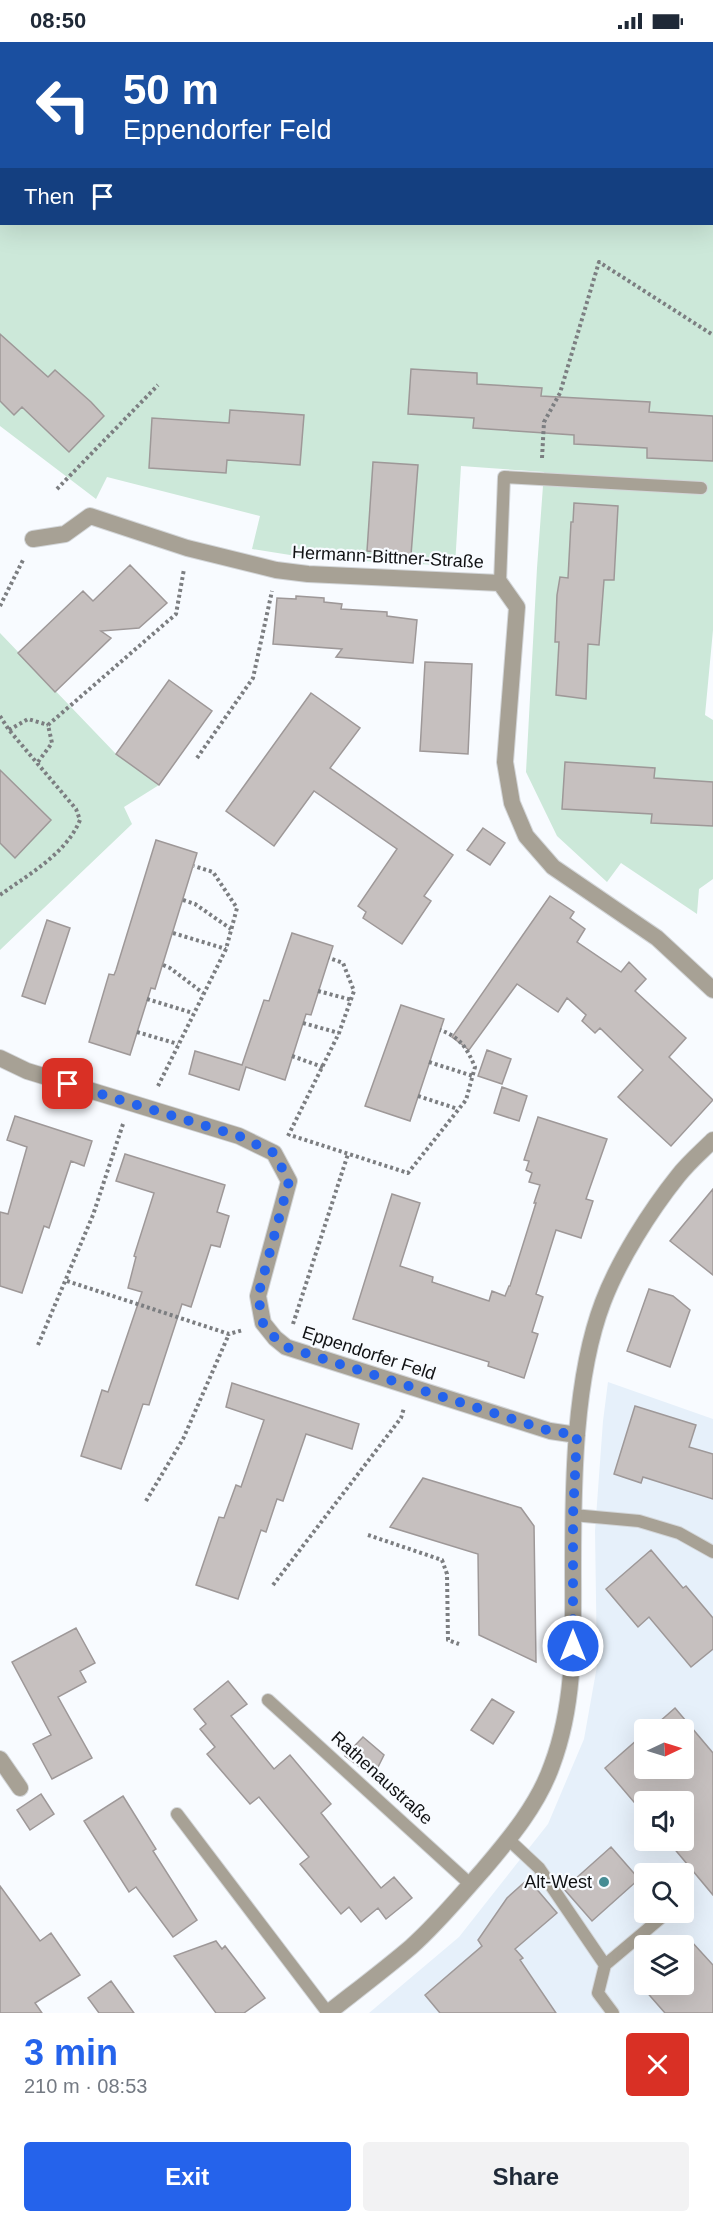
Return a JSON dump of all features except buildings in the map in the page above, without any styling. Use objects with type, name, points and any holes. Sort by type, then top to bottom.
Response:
[{"type":"street","name":"Hermann-Bittner-Straße","points":[[33,539],[65,534],[90,516],[187,548],[276,570],[308,574],[500,583],[517,608],[505,762],[512,803],[526,836],[553,867],[657,938],[713,990]]},
{"type":"street","points":[[0,1058],[27,1071],[239,1136],[274,1153],[289,1181],[258,1296],[263,1323]]},
{"type":"street","points":[[328,2013],[412,1946],[470,1884],[509,1840],[541,1789],[552,1766],[562,1735],[570,1692],[573,1646],[573,1515],[577,1435],[588,1355],[603,1302],[627,1251],[678,1176],[713,1140]]},
{"type":"street","name":"Eppendorfer Feld","points":[[263,1323],[286,1347],[550,1431],[577,1435]]},
{"type":"street","points":[[0,1759],[20,1788]]},
{"type":"lane","points":[[500,583],[504,477],[701,488]]},
{"type":"lane","points":[[573,1515],[639,1521],[679,1533],[713,1552]]},
{"type":"lane","name":"Rathenaustraße","points":[[268,1700],[470,1884]]},
{"type":"lane","points":[[177,1814],[328,2013]]},
{"type":"lane","points":[[509,1840],[539,1868],[605,1965]]},
{"type":"lane","points":[[613,2013],[598,1993],[605,1965],[655,1923]]},
{"type":"path","points":[[540,479],[544,422],[560,393],[599,262],[713,335]]},
{"type":"path","points":[[57,489],[158,385]]},
{"type":"path","points":[[0,606],[33,539]]},
{"type":"path","points":[[48,724],[176,614],[187,548]]},
{"type":"path","points":[[197,758],[253,678],[276,570]]},
{"type":"path","points":[[0,716],[76,809],[80,820],[75,832],[47,862],[0,895]]},
{"type":"path","points":[[9,729],[28,719],[48,724]]},
{"type":"path","points":[[38,762],[52,743],[48,724]]},
{"type":"path","points":[[147,1109],[226,949],[237,908],[213,872],[194,866]]},
{"type":"path","points":[[183,900],[195,904],[231,929]]},
{"type":"path","points":[[173,933],[226,949]]},
{"type":"path","points":[[274,1153],[289,1135],[339,1033],[352,1000],[354,991],[343,963],[329,958]]},
{"type":"path","points":[[163,965],[203,993]]},
{"type":"path","points":[[318,991],[352,1000]]},
{"type":"path","points":[[147,999],[193,1013]]},
{"type":"path","points":[[303,1023],[339,1033]]},
{"type":"path","points":[[289,1135],[408,1173],[466,1100],[473,1076],[475,1067],[463,1045],[454,1035],[440,1030]]},
{"type":"path","points":[[137,1032],[178,1044]]},
{"type":"path","points":[[292,1056],[322,1066]]},
{"type":"path","points":[[429,1062],[473,1076]]},
{"type":"path","points":[[418,1096],[458,1109]]},
{"type":"path","points":[[38,1345],[93,1215],[130,1103]]},
{"type":"path","points":[[286,1347],[348,1154]]},
{"type":"path","points":[[67,1281],[230,1334],[263,1323]]},
{"type":"path","points":[[146,1501],[183,1439],[230,1334]]},
{"type":"path","points":[[273,1585],[401,1418],[410,1387]]},
{"type":"path","points":[[368,1535],[442,1560],[447,1574],[448,1640],[459,1644]]},
{"type":"shaded area","points":[[608,1382],[713,1419],[713,2013],[369,2013],[459,1937],[548,1824],[584,1739],[597,1666],[595,1531]]},
{"type":"green space","points":[[0,225],[713,225],[713,630],[705,715],[713,720],[713,879],[699,889],[697,914],[621,863],[607,882],[557,836],[526,772],[544,472],[461,466],[455,566],[309,558],[252,549],[260,516],[107,477],[96,499],[0,426]]},
{"type":"green space","points":[[0,633],[116,754],[159,785],[124,807],[132,824],[0,950]]},
{"type":"place","name":"Alt-West","points":[[604,1882]]},
{"type":"route","points":[[68,1084],[239,1136],[274,1153],[289,1181],[258,1296],[263,1323],[286,1347],[550,1431],[577,1435],[573,1515],[573,1646]]}]
